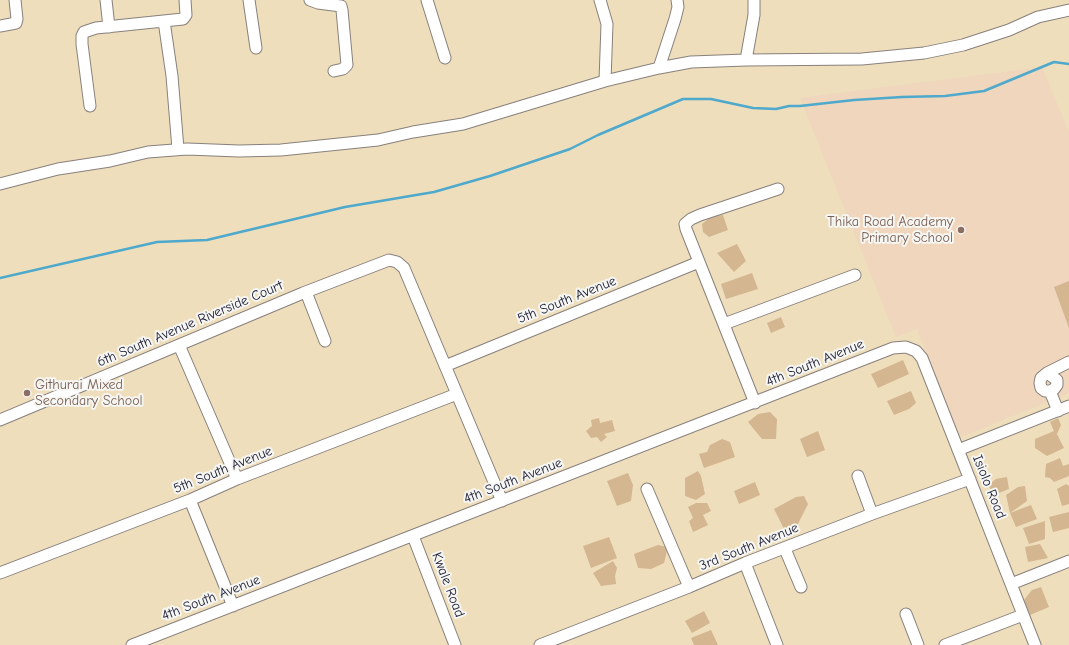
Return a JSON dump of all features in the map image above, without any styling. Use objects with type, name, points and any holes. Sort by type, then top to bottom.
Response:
[{"type":"street","points":[[0,26],[12,25],[16,23],[15,0]]},
{"type":"street","points":[[106,0],[109,27]]},
{"type":"street","points":[[90,106],[82,36],[87,30],[183,19],[186,15],[185,0]]},
{"type":"street","points":[[249,0],[256,48]]},
{"type":"street","points":[[310,0],[318,3],[340,6],[342,10],[347,65],[343,69],[334,71]]},
{"type":"street","points":[[427,0],[445,58]]},
{"type":"street","points":[[600,0],[607,24],[605,82]]},
{"type":"street","points":[[659,68],[675,19],[678,7],[677,0]]},
{"type":"street","points":[[746,60],[754,15],[754,0]]},
{"type":"street","points":[[0,184],[58,169],[110,161],[148,152],[178,149],[240,151],[281,150],[378,140],[413,132],[464,124],[605,82],[659,68],[691,62],[862,59],[924,53],[963,45],[1009,30],[1038,17],[1069,10]]},
{"type":"street","points":[[164,21],[172,76],[178,149]]},
{"type":"street","points":[[755,403],[685,224],[691,219],[778,189]]},
{"type":"street","name":"6th South Avenue Riverside Court","points":[[0,420],[305,293],[389,260],[398,262],[404,268],[445,366]]},
{"type":"street","name":"5th South Avenue","points":[[445,366],[699,262]]},
{"type":"street","points":[[724,324],[855,275]]},
{"type":"street","points":[[305,293],[325,340]]},
{"type":"street","points":[[179,345],[237,479]]},
{"type":"street","name":"4th South Avenue","points":[[132,645],[893,348],[906,347]]},
{"type":"street","name":"Isiolo Road","points":[[906,347],[916,351],[922,358],[1035,645]]},
{"type":"street","points":[[1058,411],[1050,392],[1041,388],[1041,378],[1047,373],[1069,362]]},
{"type":"street","points":[[445,366],[502,501]]},
{"type":"street","name":"5th South Avenue","points":[[0,573],[190,500],[237,479],[457,394]]},
{"type":"street","points":[[958,450],[1069,406]]},
{"type":"street","points":[[858,476],[872,514]]},
{"type":"street","name":"3rd South Avenue","points":[[540,645],[872,514],[970,479]]},
{"type":"street","points":[[646,489],[689,587]]},
{"type":"street","points":[[190,500],[233,606]]},
{"type":"street","name":"Kwale Road","points":[[413,536],[454,645]]},
{"type":"street","points":[[785,549],[801,587]]},
{"type":"street","points":[[1011,584],[1069,561]]},
{"type":"street","points":[[744,564],[777,645]]},
{"type":"street","points":[[906,614],[918,645]]},
{"type":"street","points":[[945,645],[1023,615]]},
{"type":"shaded area","name":"Thika Road Academy Primary School","points":[[1042,67],[1069,132],[1069,393],[959,438],[917,329],[896,337],[800,98]]},
{"type":"building","points":[[723,215],[728,230],[709,237],[703,232],[702,224],[712,216]]},
{"type":"building","points":[[737,244],[746,261],[734,272],[717,253]]},
{"type":"building","points":[[752,273],[758,289],[726,299],[721,284]]},
{"type":"building","points":[[1069,281],[1069,328],[1054,287]]},
{"type":"building","points":[[781,317],[785,327],[771,333],[767,323]]},
{"type":"building","points":[[903,360],[909,374],[878,388],[871,374]]},
{"type":"building","points":[[911,391],[916,403],[909,409],[894,415],[887,401]]},
{"type":"building","points":[[770,412],[777,419],[776,439],[762,439],[748,422],[758,414]]},
{"type":"building","points":[[599,418],[600,423],[612,420],[615,431],[604,434],[607,437],[601,442],[597,437],[591,438],[586,431],[592,426],[591,420]]},
{"type":"building","points":[[1058,418],[1061,425],[1057,434],[1064,448],[1047,456],[1035,448],[1035,439],[1054,431],[1050,422]]},
{"type":"building","points":[[818,431],[825,450],[807,457],[800,439]]},
{"type":"building","points":[[722,439],[730,442],[735,457],[704,468],[699,454],[707,452],[710,445]]},
{"type":"building","points":[[1060,458],[1063,466],[1069,464],[1069,476],[1054,482],[1050,478],[1045,477],[1046,464]]},
{"type":"building","points":[[698,471],[701,476],[705,494],[696,500],[685,496],[685,478]]},
{"type":"building","points":[[628,473],[633,485],[631,501],[617,506],[607,481]]},
{"type":"building","points":[[1007,477],[1009,489],[994,495],[988,485],[996,479]]},
{"type":"building","points":[[755,482],[760,495],[739,504],[734,491]]},
{"type":"building","points":[[1066,484],[1069,486],[1069,504],[1062,506],[1057,489]]},
{"type":"building","points":[[1025,486],[1027,501],[1010,513],[1006,495],[1018,487]]},
{"type":"building","points":[[804,496],[808,504],[796,528],[784,529],[774,509],[796,497]]},
{"type":"building","points":[[696,503],[707,503],[711,511],[703,515],[708,525],[693,532],[689,521],[693,518],[688,507]]},
{"type":"building","points":[[1031,505],[1037,519],[1016,527],[1010,513]]},
{"type":"building","points":[[1069,512],[1069,528],[1053,532],[1049,517]]},
{"type":"building","points":[[1045,521],[1045,539],[1029,544],[1023,528]]},
{"type":"building","points":[[609,537],[617,558],[591,568],[583,546]]},
{"type":"building","points":[[1040,544],[1048,558],[1028,562],[1025,547]]},
{"type":"building","points":[[658,545],[668,547],[664,563],[651,569],[638,568],[634,554]]},
{"type":"building","points":[[613,561],[617,568],[615,576],[616,584],[601,586],[593,573]]},
{"type":"building","points":[[1041,587],[1049,607],[1030,615],[1024,600],[1032,590]]},
{"type":"building","points":[[704,611],[710,623],[692,633],[685,621]]},
{"type":"building","points":[[711,630],[718,645],[694,645],[691,638]]},
{"type":"waterway","points":[[0,278],[157,242],[207,240],[345,207],[434,192],[490,176],[570,149],[598,135],[683,99],[711,99],[753,108],[776,109],[789,106],[854,100],[945,96],[984,91],[1054,62],[1069,64]]},
{"type":"place","name":"Thika Road Academy Primary School","points":[[961,230]]},
{"type":"place","name":"Githurai Mixed Secondary School","points":[[27,393]]}]
